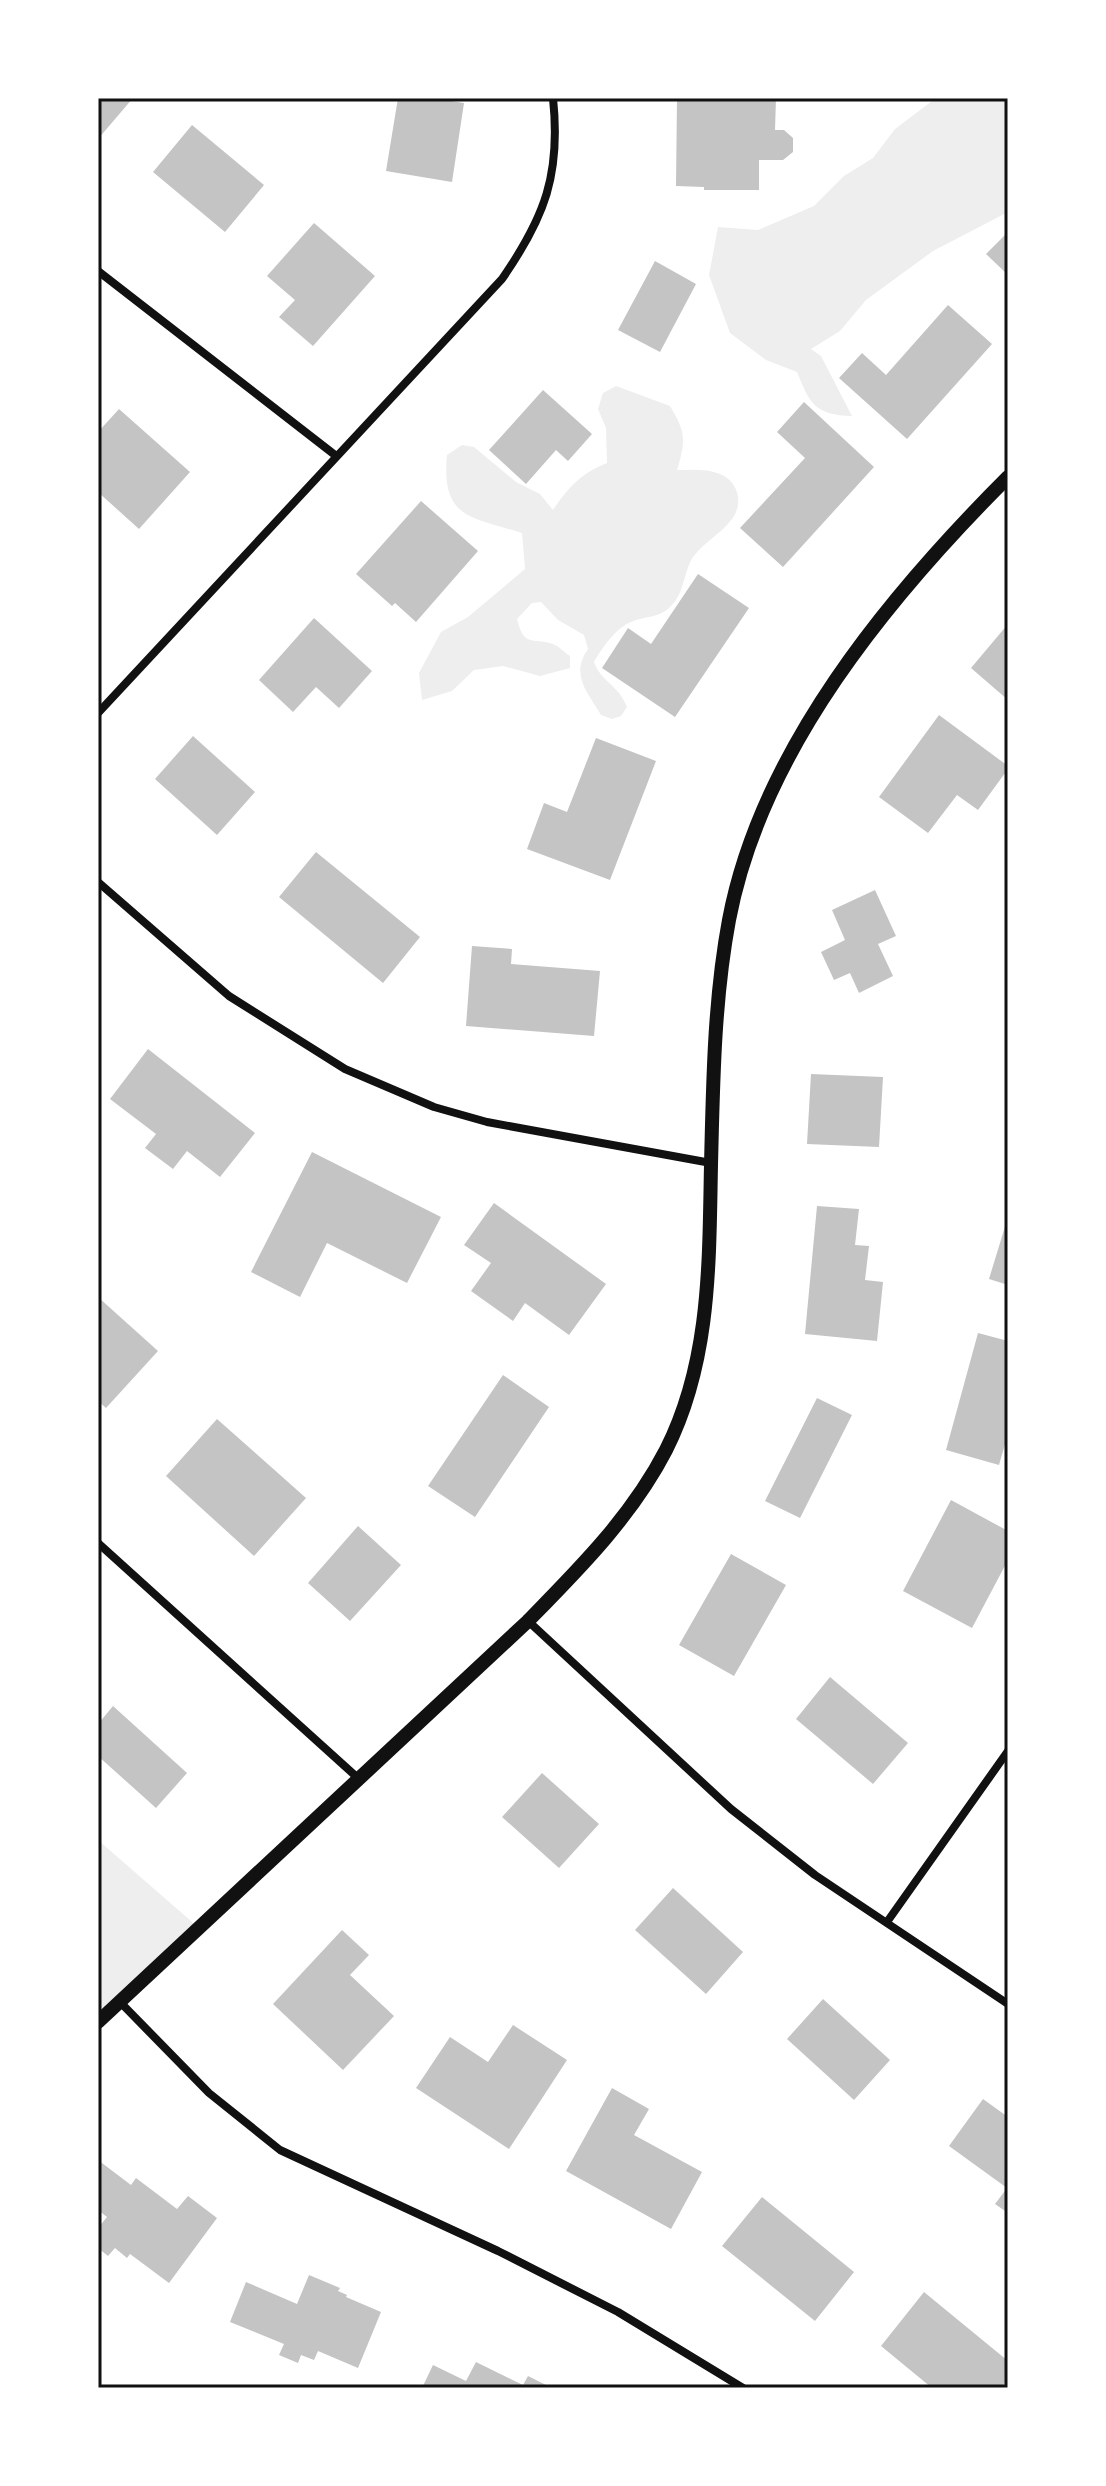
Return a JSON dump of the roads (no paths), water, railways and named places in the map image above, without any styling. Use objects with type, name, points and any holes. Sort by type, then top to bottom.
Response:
[{"type":"street","points":[[98,713],[502,279],[526,245],[547,198],[557,132],[553,98]]},
{"type":"street","points":[[98,271],[335,455]]},
{"type":"street","points":[[98,2022],[528,1621],[586,1561],[633,1503],[666,1450],[683,1409],[704,1330],[711,1260],[711,1163],[718,1003],[729,918],[757,822],[799,735],[872,630],[968,517],[1008,477]]},
{"type":"street","points":[[98,882],[229,996],[345,1069],[434,1107],[487,1122],[711,1163]]},
{"type":"street","points":[[98,1543],[359,1779]]},
{"type":"street","points":[[528,1621],[731,1809],[815,1875],[1008,2004]]},
{"type":"street","points":[[887,1922],[1008,1751]]},
{"type":"street","points":[[120,2002],[209,2093],[280,2150],[618,2312],[743,2388]]}]
